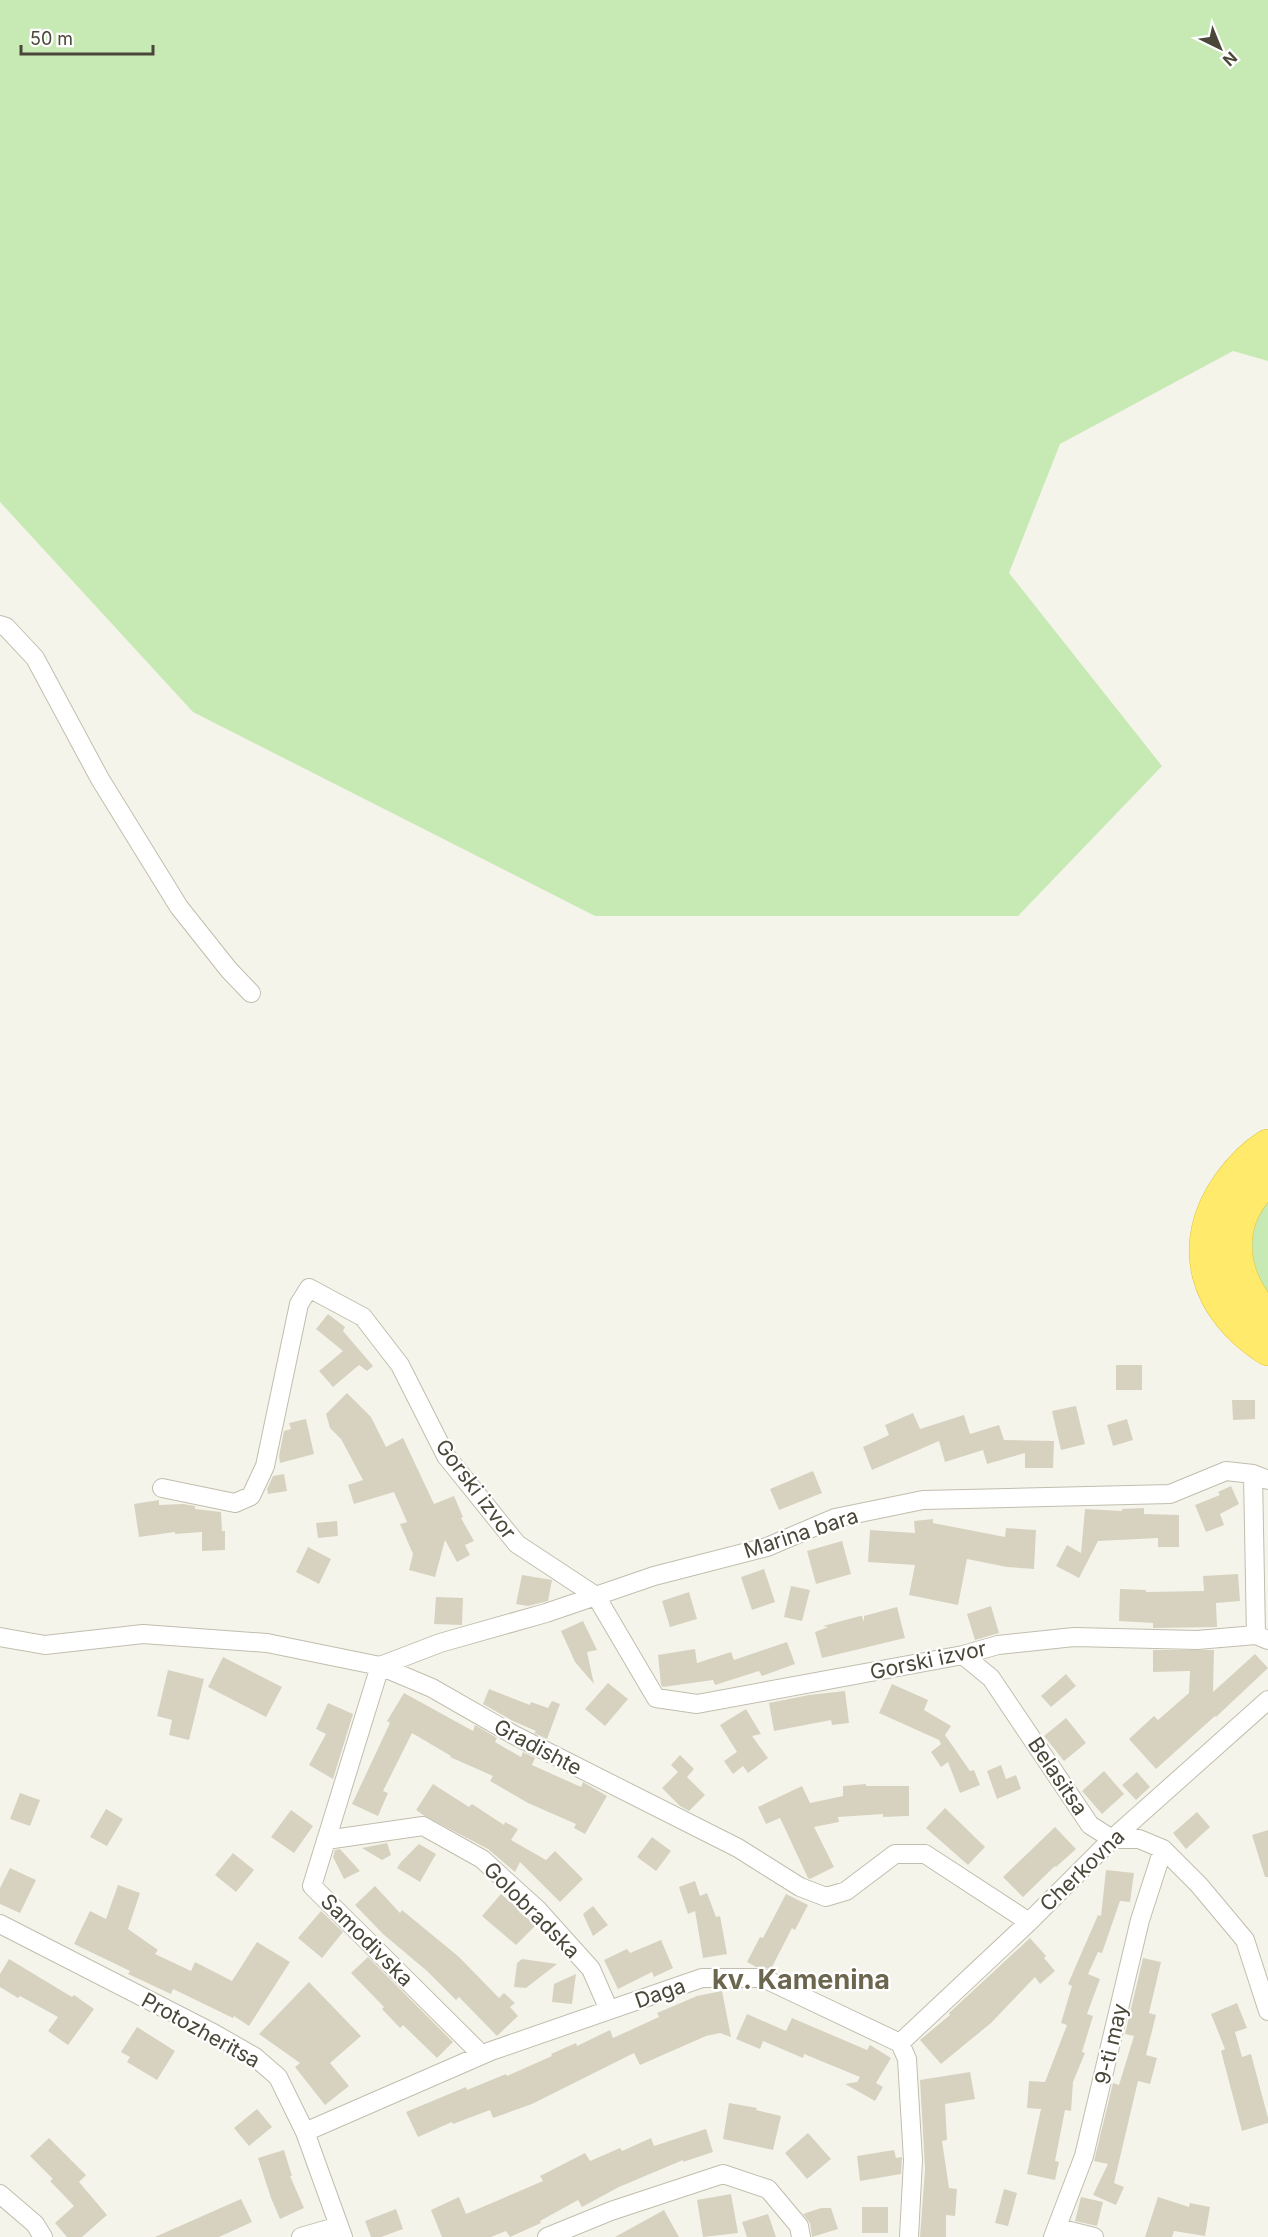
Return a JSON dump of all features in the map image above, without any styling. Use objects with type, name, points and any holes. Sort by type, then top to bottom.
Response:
[{"type":"highway","points":[[1268,1146],[1255,1154],[1238,1171],[1222,1194],[1211,1215],[1206,1234],[1205,1253],[1206,1270],[1225,1309],[1240,1328],[1268,1349]]},
{"type":"highway","points":[[1268,1178],[1252,1195],[1242,1211],[1237,1228],[1236,1249],[1243,1286],[1253,1303],[1268,1318]]},
{"type":"street","points":[[0,625],[6,627],[35,658],[100,779],[179,907],[229,970],[251,993]]},
{"type":"street","name":"Gorski izvor","points":[[162,1488],[235,1503],[251,1496],[265,1466],[299,1304],[309,1288],[363,1317],[400,1365],[446,1455],[517,1544],[596,1596],[656,1698],[697,1704],[963,1655],[998,1645],[1074,1637],[1197,1640],[1262,1638]]},
{"type":"street","name":"Marina bara","points":[[380,1666],[440,1643],[546,1614],[654,1576],[767,1547],[835,1518],[922,1500],[1170,1494],[1226,1471],[1261,1477]]},
{"type":"street","points":[[1261,1477],[1262,1638]]},
{"type":"street","name":"Gradishte","points":[[0,1637],[45,1645],[143,1634],[256,1642],[380,1666],[432,1688],[514,1735],[738,1848],[800,1887],[826,1897],[846,1891],[896,1854],[925,1854],[1029,1922]]},
{"type":"street","name":"Belasitsa","points":[[963,1655],[991,1678],[1090,1825],[1112,1839]]},
{"type":"street","name":"Samodivska","points":[[380,1666],[312,1886],[482,2055]]},
{"type":"street","name":"Cherkovna","points":[[900,2043],[1029,1922],[1112,1839],[1268,1700]]},
{"type":"street","name":"Golobradska","points":[[326,1840],[423,1826],[482,1859],[538,1910],[591,1969],[609,2010]]},
{"type":"street","points":[[1112,1839],[1139,1839],[1163,1849],[1199,1885],[1245,1940],[1268,2011]]},
{"type":"street","name":"9-ti may","points":[[1056,2232],[1084,2156],[1140,1920],[1163,1849]]},
{"type":"street","name":"Protozheritsa","points":[[0,1924],[255,2057],[278,2077],[305,2132],[341,2231]]},
{"type":"street","name":"Daga","points":[[305,2132],[482,2055],[702,1978],[763,1978],[900,2043]]},
{"type":"street","points":[[900,2043],[907,2059],[913,2160],[909,2237]]},
{"type":"street","points":[[547,2237],[611,2211],[723,2174],[768,2188],[799,2226],[801,2237]]},
{"type":"street","points":[[0,2194],[35,2223],[43,2237]]},
{"type":"street","points":[[301,2237],[341,2231]]},
{"type":"street","points":[[1056,2232],[1094,2237]]},
{"type":"green space","points":[[0,0],[1268,0],[1268,361],[1233,351],[1060,444],[1009,573],[1162,766],[1018,916],[595,916],[193,712],[0,502]]},
{"type":"green space","points":[[1268,1191],[1268,1303],[1244,1259],[1250,1211]]},
{"type":"building","points":[[328,1314],[345,1327],[343,1331],[373,1366],[367,1371],[359,1365],[333,1387],[319,1371],[343,1351],[316,1329]]},
{"type":"building","points":[[1116,1365],[1142,1365],[1142,1390],[1116,1390]]},
{"type":"building","points":[[347,1393],[371,1417],[386,1447],[403,1438],[434,1504],[454,1496],[463,1517],[461,1518],[474,1541],[465,1545],[470,1555],[457,1562],[445,1540],[435,1577],[409,1570],[413,1554],[400,1524],[407,1522],[394,1492],[354,1504],[348,1485],[363,1480],[341,1439],[330,1428],[326,1414]]},
{"type":"building","points":[[1232,1400],[1255,1400],[1255,1419],[1233,1420]]},
{"type":"building","points":[[1076,1406],[1085,1444],[1061,1450],[1052,1411]]},
{"type":"building","points":[[913,1413],[920,1429],[964,1415],[970,1434],[999,1425],[1004,1440],[1054,1441],[1053,1468],[1025,1468],[1025,1453],[987,1464],[983,1450],[945,1462],[939,1441],[872,1470],[863,1447],[889,1435],[885,1425]]},
{"type":"building","points":[[306,1419],[314,1454],[280,1463],[279,1456],[284,1431],[291,1429],[289,1423]]},
{"type":"building","points":[[1127,1419],[1133,1440],[1113,1446],[1107,1425]]},
{"type":"building","points":[[813,1471],[822,1493],[779,1510],[770,1489]]},
{"type":"building","points":[[284,1474],[287,1491],[268,1494],[267,1489],[273,1476]]},
{"type":"building","points":[[1231,1486],[1239,1504],[1220,1514],[1224,1525],[1206,1532],[1195,1505],[1220,1495],[1218,1492]]},
{"type":"building","points":[[159,1500],[159,1505],[183,1504],[195,1506],[195,1509],[221,1512],[222,1531],[225,1531],[225,1550],[202,1551],[202,1532],[175,1534],[175,1532],[139,1537],[134,1504]]},
{"type":"building","points":[[1144,1508],[1144,1514],[1179,1515],[1179,1547],[1158,1547],[1158,1538],[1098,1541],[1079,1578],[1056,1566],[1067,1545],[1081,1553],[1085,1509],[1122,1511],[1122,1509]]},
{"type":"building","points":[[933,1519],[933,1523],[1005,1537],[1006,1528],[1036,1530],[1034,1569],[1007,1567],[967,1559],[958,1605],[909,1595],[915,1565],[868,1562],[870,1530],[915,1533],[914,1521]]},
{"type":"building","points":[[337,1521],[338,1536],[318,1538],[316,1523]]},
{"type":"building","points":[[842,1541],[851,1574],[816,1584],[807,1551]]},
{"type":"building","points":[[308,1547],[331,1559],[319,1584],[296,1572]]},
{"type":"building","points":[[764,1569],[775,1602],[752,1610],[741,1577]]},
{"type":"building","points":[[1238,1574],[1240,1601],[1216,1603],[1217,1627],[1153,1628],[1153,1623],[1119,1621],[1120,1589],[1146,1590],[1146,1592],[1204,1591],[1203,1576]]},
{"type":"building","points":[[522,1575],[552,1580],[548,1601],[528,1606],[516,1604]]},
{"type":"building","points":[[791,1586],[810,1590],[802,1621],[784,1617]]},
{"type":"building","points":[[689,1592],[697,1619],[670,1627],[662,1601]]},
{"type":"building","points":[[436,1597],[463,1598],[462,1625],[434,1624]]},
{"type":"building","points":[[991,1606],[999,1633],[975,1640],[967,1614]]},
{"type":"building","points":[[897,1607],[905,1638],[822,1658],[815,1632],[828,1627],[823,1626],[860,1616],[864,1622],[864,1616]]},
{"type":"building","points":[[583,1621],[597,1650],[587,1652],[594,1684],[575,1662],[561,1631]]},
{"type":"building","points":[[787,1642],[795,1664],[762,1676],[759,1671],[715,1685],[713,1680],[663,1687],[661,1685],[658,1655],[695,1649],[697,1663],[731,1652],[734,1660]]},
{"type":"building","points":[[1153,1650],[1214,1650],[1213,1692],[1255,1654],[1268,1668],[1156,1769],[1129,1739],[1154,1716],[1158,1720],[1189,1693],[1190,1671],[1153,1672]]},
{"type":"building","points":[[223,1657],[282,1687],[266,1717],[208,1687]]},
{"type":"building","points":[[168,1670],[204,1679],[189,1740],[169,1735],[172,1720],[157,1716]]},
{"type":"building","points":[[1066,1674],[1076,1686],[1051,1707],[1041,1696]]},
{"type":"building","points":[[608,1683],[628,1699],[605,1726],[585,1709]]},
{"type":"building","points":[[892,1684],[928,1700],[924,1710],[951,1726],[945,1735],[970,1771],[974,1770],[980,1785],[960,1793],[948,1762],[941,1767],[931,1752],[941,1744],[939,1740],[879,1713]]},
{"type":"building","points":[[489,1689],[530,1705],[531,1702],[548,1708],[552,1701],[560,1704],[547,1739],[483,1704]]},
{"type":"building","points":[[845,1691],[849,1723],[832,1725],[831,1720],[774,1731],[769,1703]]},
{"type":"building","points":[[404,1693],[473,1731],[475,1725],[497,1738],[495,1742],[521,1757],[523,1752],[535,1758],[532,1765],[581,1787],[583,1782],[607,1796],[585,1834],[574,1828],[576,1824],[528,1803],[490,1781],[493,1776],[450,1757],[412,1733],[383,1791],[388,1793],[378,1816],[352,1804],[390,1723],[387,1721]]},
{"type":"building","points":[[328,1703],[353,1714],[333,1779],[309,1765],[326,1734],[316,1729]]},
{"type":"building","points":[[746,1709],[761,1734],[752,1736],[768,1758],[748,1773],[743,1766],[733,1774],[724,1761],[737,1752],[720,1725]]},
{"type":"building","points":[[1066,1718],[1086,1743],[1064,1761],[1044,1736]]},
{"type":"building","points":[[680,1755],[694,1769],[687,1777],[705,1795],[689,1811],[680,1806],[662,1788],[678,1772],[671,1765]]},
{"type":"building","points":[[1001,1765],[1006,1779],[1016,1775],[1021,1789],[997,1799],[987,1771]]},
{"type":"building","points":[[1104,1771],[1124,1794],[1102,1814],[1082,1791]]},
{"type":"building","points":[[1137,1772],[1150,1787],[1136,1800],[1122,1785]]},
{"type":"building","points":[[433,1784],[469,1807],[472,1804],[504,1825],[505,1822],[518,1829],[511,1840],[546,1860],[555,1851],[583,1879],[560,1902],[520,1862],[515,1872],[488,1849],[416,1810]]},
{"type":"building","points":[[866,1784],[866,1786],[909,1786],[909,1816],[883,1817],[883,1814],[838,1817],[839,1822],[814,1827],[834,1867],[808,1878],[780,1818],[766,1824],[758,1807],[802,1786],[810,1803],[843,1796],[843,1786]]},
{"type":"building","points":[[20,1793],[40,1800],[30,1826],[10,1819]]},
{"type":"building","points":[[945,1808],[985,1847],[968,1865],[926,1828]]},
{"type":"building","points":[[106,1809],[123,1819],[107,1846],[90,1837]]},
{"type":"building","points":[[291,1810],[313,1826],[294,1853],[271,1837]]},
{"type":"building","points":[[1197,1812],[1210,1827],[1186,1849],[1173,1833]]},
{"type":"building","points":[[1055,1827],[1076,1849],[1023,1897],[1003,1877]]},
{"type":"building","points":[[1268,1830],[1268,1877],[1265,1877],[1252,1835]]},
{"type":"building","points":[[652,1837],[671,1851],[656,1871],[637,1857]]},
{"type":"building","points":[[387,1843],[391,1855],[382,1860],[362,1848]]},
{"type":"building","points":[[419,1844],[436,1854],[420,1882],[397,1868]]},
{"type":"building","points":[[340,1849],[360,1871],[344,1879],[333,1857],[335,1850]]},
{"type":"building","points":[[233,1853],[254,1870],[236,1892],[215,1875]]},
{"type":"building","points":[[10,1868],[36,1880],[20,1913],[0,1904],[0,1888]]},
{"type":"building","points":[[1106,1870],[1134,1873],[1130,1902],[1120,1901],[1102,1953],[1098,1952],[1088,1974],[1100,1979],[1087,2014],[1093,2016],[1082,2052],[1085,2053],[1073,2082],[1071,2111],[1065,2110],[1055,2161],[1059,2162],[1055,2180],[1027,2174],[1041,2109],[1027,2108],[1029,2081],[1045,2082],[1067,2025],[1061,2023],[1072,1986],[1068,1984],[1098,1915],[1101,1916]]},
{"type":"building","points":[[695,1881],[700,1896],[707,1893],[716,1917],[720,1916],[727,1954],[703,1958],[695,1911],[688,1914],[679,1887]]},
{"type":"building","points":[[118,1885],[140,1893],[128,1929],[158,1950],[155,1954],[191,1971],[195,1962],[232,1981],[257,1942],[290,1962],[249,2026],[234,2016],[233,2018],[173,1989],[171,1994],[128,1974],[130,1971],[74,1944],[90,1911],[106,1919]]},
{"type":"building","points":[[375,1886],[400,1913],[402,1910],[459,1957],[499,1998],[504,1993],[515,2003],[510,2007],[518,2016],[497,2036],[459,1997],[456,2000],[427,1971],[383,1934],[355,1905]]},
{"type":"building","points":[[501,1894],[536,1925],[516,1945],[482,1916]]},
{"type":"building","points":[[786,1894],[808,1905],[795,1930],[792,1928],[771,1969],[756,1967],[747,1962],[760,1937],[763,1938]]},
{"type":"building","points":[[593,1906],[608,1925],[593,1936],[583,1914]]},
{"type":"building","points":[[321,1911],[343,1932],[322,1958],[298,1938]]},
{"type":"building","points":[[1030,1938],[1046,1956],[1044,1958],[1055,1971],[1040,1984],[1035,1977],[991,2023],[941,2064],[920,2040],[950,2015],[949,2013]]},
{"type":"building","points":[[661,1940],[673,1968],[654,1977],[652,1972],[618,1989],[604,1960],[627,1949],[630,1953]]},
{"type":"building","points":[[368,1957],[453,2042],[437,2058],[403,2025],[400,2028],[382,2009],[384,2007],[351,1973]]},
{"type":"building","points":[[1143,1958],[1161,1962],[1149,2013],[1156,2015],[1146,2055],[1157,2058],[1150,2084],[1138,2081],[1114,2183],[1124,2187],[1116,2205],[1093,2195],[1108,2164],[1094,2161],[1113,2083],[1119,2085],[1134,2036],[1125,2034]]},
{"type":"building","points":[[9,1959],[72,1997],[74,1995],[94,2009],[68,2045],[48,2031],[58,2017],[0,1987],[0,1974]]},
{"type":"building","points":[[522,1959],[557,1964],[526,1988],[514,1987],[517,1963]]},
{"type":"building","points":[[576,1974],[572,2004],[552,2002],[554,1984]]},
{"type":"building","points":[[309,1982],[361,2036],[330,2063],[349,2086],[325,2105],[295,2067],[300,2063],[259,2034]]},
{"type":"building","points":[[722,1991],[731,2037],[720,2033],[706,2036],[640,2065],[634,2053],[532,2104],[493,2118],[490,2110],[453,2124],[452,2122],[418,2137],[406,2112],[466,2087],[467,2090],[506,2074],[507,2076],[552,2056],[551,2054],[576,2043],[577,2046],[610,2030],[613,2038],[659,2017],[657,2013],[697,1996]]},
{"type":"building","points":[[1237,2003],[1247,2028],[1235,2032],[1242,2057],[1251,2054],[1268,2118],[1268,2123],[1242,2131],[1221,2051],[1225,2049],[1211,2014]]},
{"type":"building","points":[[747,2014],[786,2031],[792,2018],[867,2050],[870,2045],[891,2058],[876,2083],[883,2087],[875,2101],[845,2084],[857,2082],[860,2077],[804,2054],[803,2058],[763,2041],[760,2049],[736,2039]]},
{"type":"building","points":[[137,2027],[175,2051],[157,2080],[127,2062],[130,2057],[121,2052]]},
{"type":"building","points":[[970,2072],[975,2099],[945,2104],[947,2140],[942,2141],[949,2188],[957,2189],[955,2216],[946,2215],[946,2237],[920,2237],[925,2169],[920,2080]]},
{"type":"building","points":[[729,2103],[757,2108],[756,2110],[781,2116],[773,2150],[723,2139]]},
{"type":"building","points":[[257,2109],[272,2127],[249,2146],[234,2128]]},
{"type":"building","points":[[706,2129],[713,2152],[683,2162],[683,2160],[619,2187],[582,2207],[578,2200],[540,2221],[541,2223],[510,2237],[506,2231],[491,2237],[442,2237],[431,2210],[459,2197],[466,2214],[543,2181],[540,2176],[585,2153],[590,2161],[620,2148],[622,2151],[651,2138],[654,2146]]},
{"type":"building","points":[[808,2133],[831,2159],[807,2179],[785,2153]]},
{"type":"building","points":[[49,2138],[86,2175],[79,2182],[107,2215],[82,2237],[67,2237],[55,2223],[74,2206],[50,2181],[53,2179],[30,2156]]},
{"type":"building","points":[[284,2150],[292,2176],[290,2176],[304,2208],[280,2219],[258,2158]]},
{"type":"building","points":[[894,2150],[896,2158],[902,2157],[901,2174],[860,2181],[857,2156]]},
{"type":"building","points":[[1004,2189],[1017,2193],[1008,2226],[995,2223]]},
{"type":"building","points":[[731,2194],[738,2233],[703,2237],[697,2200]]},
{"type":"building","points":[[1081,2197],[1103,2202],[1097,2226],[1075,2221]]},
{"type":"building","points":[[1158,2197],[1189,2207],[1190,2203],[1210,2207],[1205,2236],[1174,2231],[1172,2237],[1145,2237]]},
{"type":"building","points":[[241,2199],[252,2222],[219,2237],[155,2237]]},
{"type":"building","points":[[862,2207],[888,2207],[888,2233],[862,2233]]},
{"type":"building","points":[[821,2208],[831,2208],[838,2229],[812,2237],[810,2223],[803,2214]]},
{"type":"building","points":[[396,2209],[403,2229],[381,2237],[371,2237],[365,2221]]},
{"type":"building","points":[[664,2210],[679,2237],[615,2237]]},
{"type":"building","points":[[768,2214],[776,2237],[747,2237],[742,2222]]},
{"type":"district","name":"kv. Kamenina","points":[[801,1979]]}]
